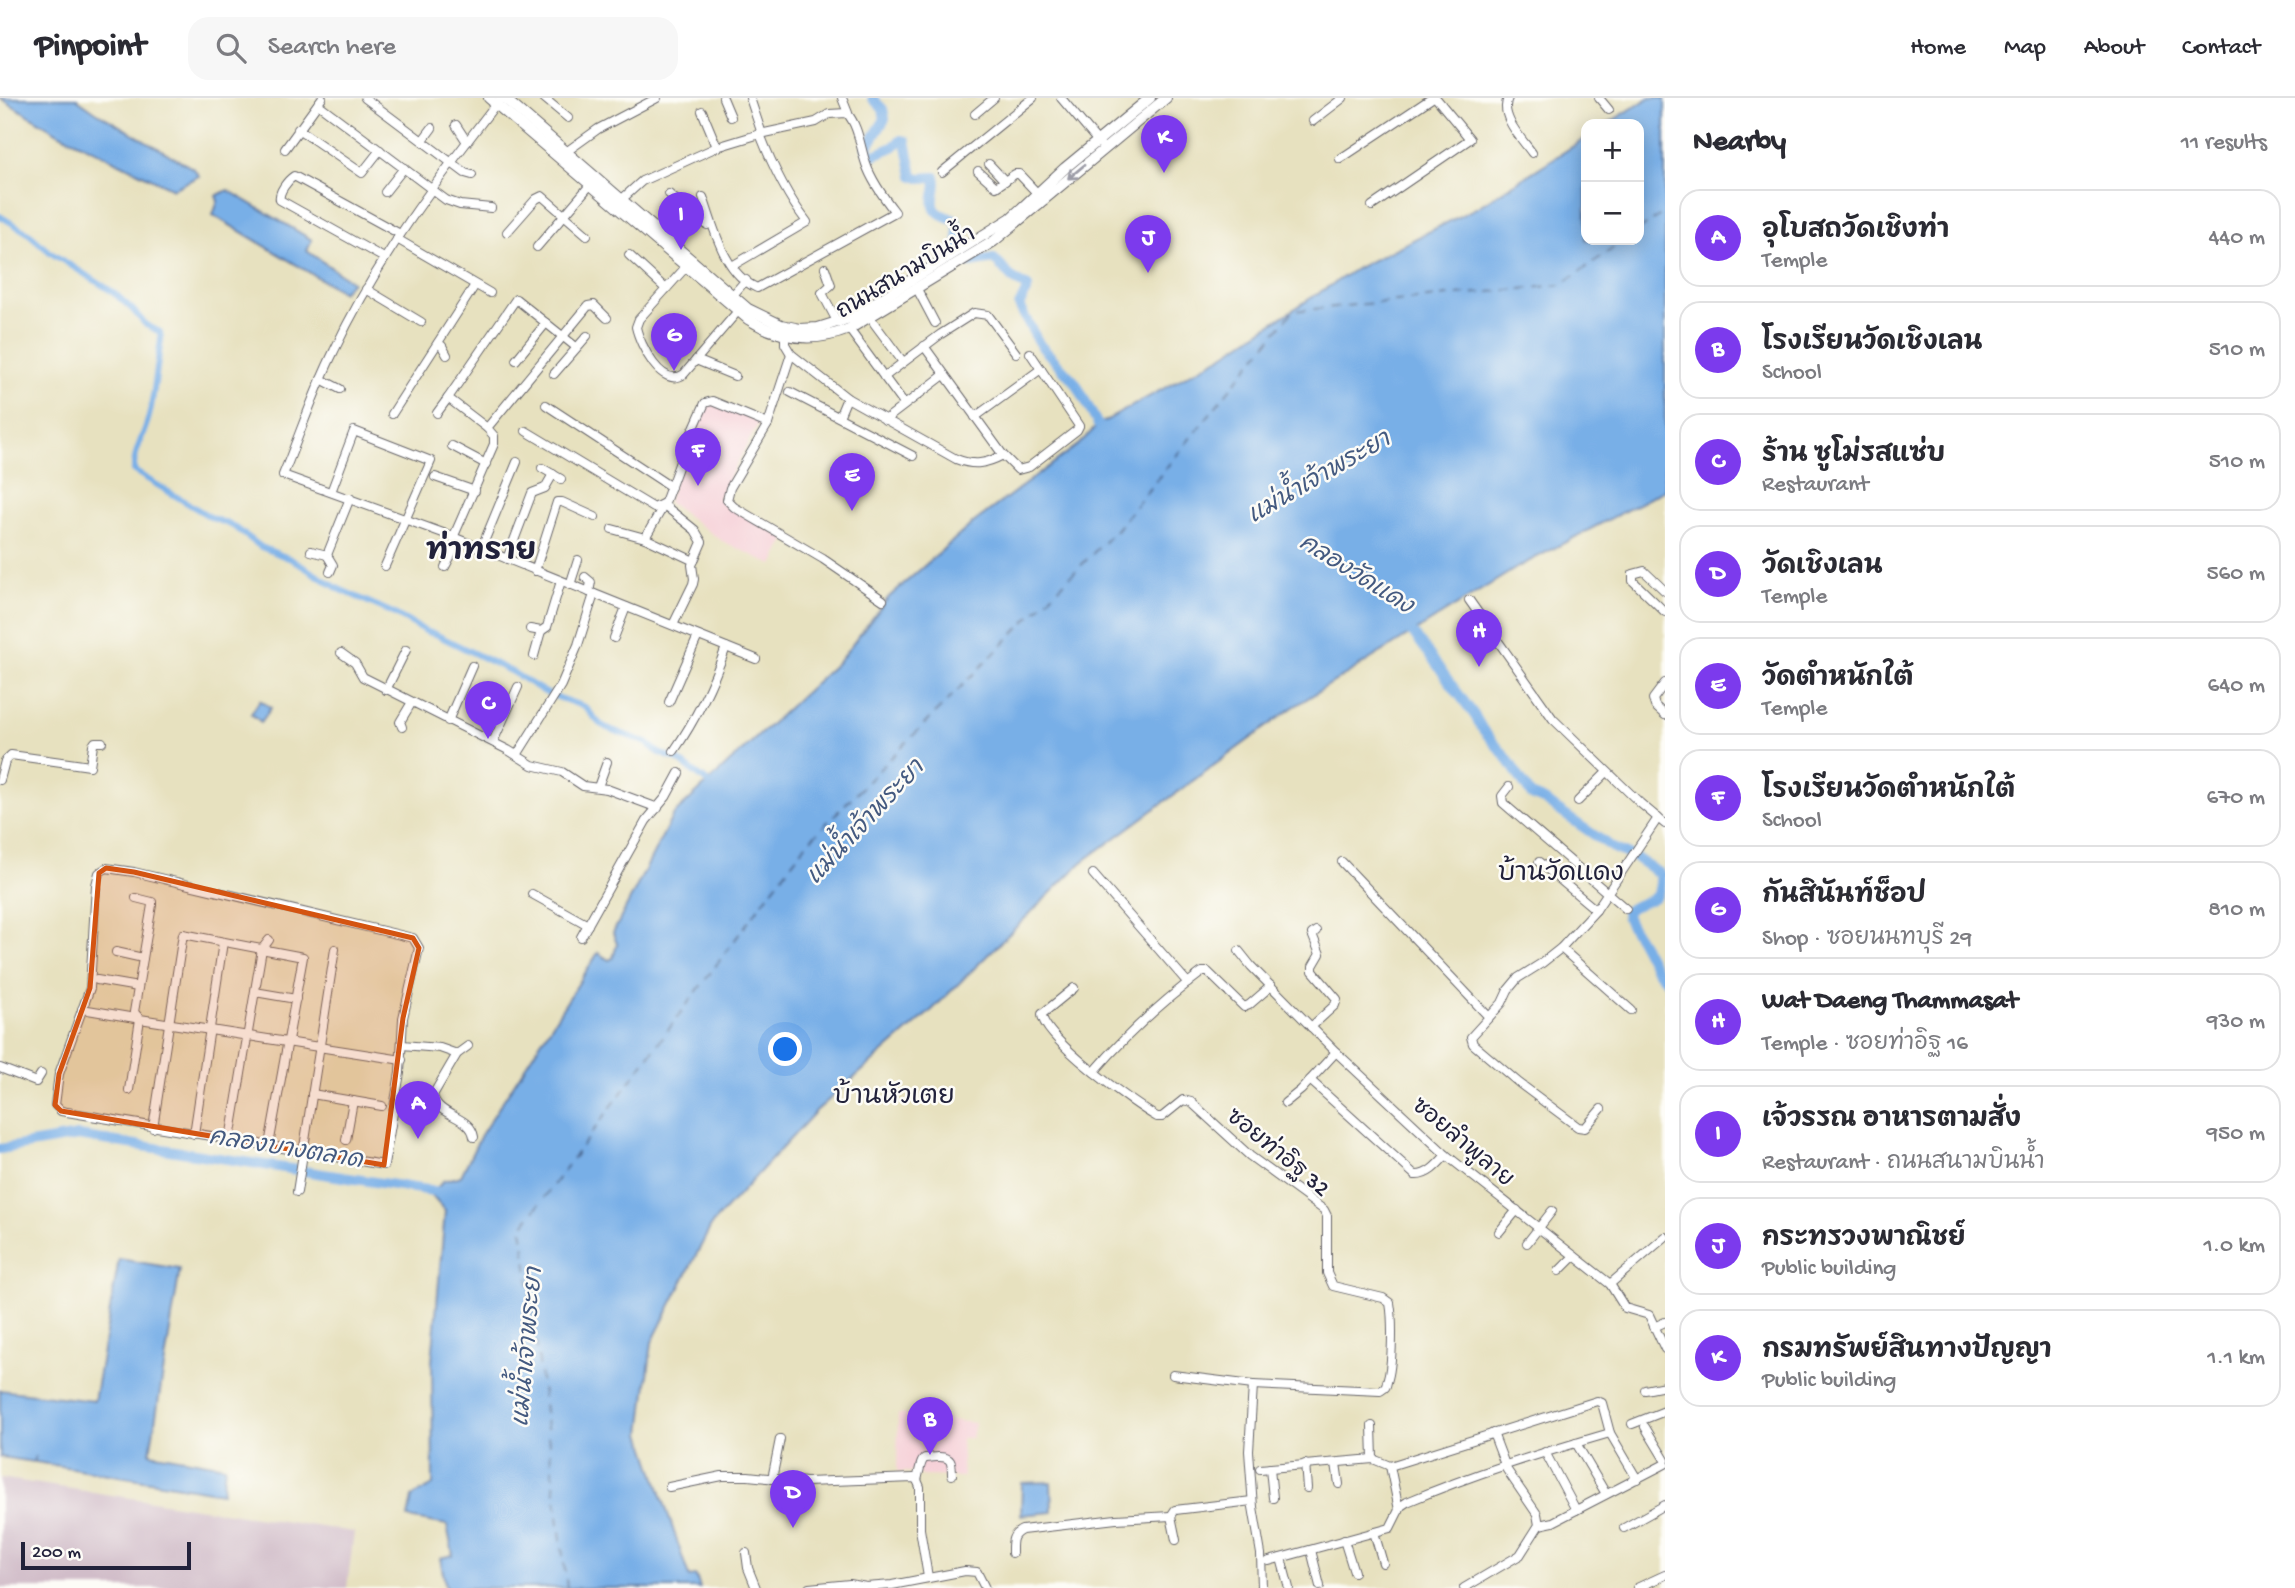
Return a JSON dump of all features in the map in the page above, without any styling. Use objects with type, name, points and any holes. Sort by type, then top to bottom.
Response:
[{"type":"main road","name":"ถนนสนามบินน้ำ","points":[[966,252],[1011,218],[1097,140],[1150,98]]},
{"type":"main road","name":"ถนนสนามบินน้ำ","points":[[503,100],[748,309],[781,325],[800,329],[818,328],[850,318],[1011,228],[1166,98]]},
{"type":"main road","name":"ถนนสนามบินน้ำ","points":[[503,100],[591,184],[738,311],[758,326],[785,336],[823,337],[849,329],[916,287],[953,259]]},
{"type":"street","points":[[365,98],[472,175]]},
{"type":"street","points":[[544,98],[568,118]]},
{"type":"street","points":[[566,152],[598,130],[657,98]]},
{"type":"street","points":[[723,98],[731,117]]},
{"type":"street","points":[[732,266],[807,222],[778,173],[761,134],[750,98]]},
{"type":"street","points":[[703,197],[725,257],[755,287],[761,287],[894,214],[867,166],[859,135],[842,98]]},
{"type":"street","points":[[975,114],[995,98]]},
{"type":"street","points":[[942,172],[1033,98]]},
{"type":"street","points":[[1061,98],[1104,149]]},
{"type":"street","points":[[1313,121],[1343,98]]},
{"type":"street","points":[[1340,159],[1434,98],[1470,139],[1372,205]]},
{"type":"street","points":[[1508,98],[1505,102],[1506,114],[1532,153]]},
{"type":"street","points":[[1599,98],[1609,110]]},
{"type":"street","points":[[503,100],[451,162],[384,258],[321,379],[283,475],[351,498],[756,659]]},
{"type":"street","points":[[285,149],[320,101],[446,200],[460,205],[491,208]]},
{"type":"street","points":[[702,111],[717,147]]},
{"type":"street","points":[[621,200],[642,181],[717,147],[816,122],[829,114],[848,113]]},
{"type":"street","points":[[456,125],[467,142]]},
{"type":"street","points":[[423,140],[432,128]]},
{"type":"street","points":[[298,130],[362,173],[380,150]]},
{"type":"street","points":[[989,164],[1005,181]]},
{"type":"street","points":[[385,192],[404,168]]},
{"type":"street","points":[[978,171],[996,187],[1019,174],[1037,193]]},
{"type":"street","points":[[384,258],[280,200],[279,195],[289,179],[294,176],[298,178],[490,293]]},
{"type":"street","points":[[537,247],[591,184]]},
{"type":"street","points":[[669,194],[706,225]]},
{"type":"street","points":[[508,232],[539,197],[545,196],[587,234]]},
{"type":"street","points":[[670,242],[693,214]]},
{"type":"street","points":[[629,255],[666,289]]},
{"type":"street","points":[[687,267],[639,319],[636,327],[644,349],[667,376],[675,379],[684,374],[738,311]]},
{"type":"street","points":[[825,268],[831,285],[822,293],[838,323]]},
{"type":"street","points":[[732,296],[746,280]]},
{"type":"street","points":[[392,414],[475,285]]},
{"type":"street","points":[[916,287],[935,323]]},
{"type":"street","points":[[366,289],[421,322]]},
{"type":"street","points":[[437,413],[516,299],[576,347]]},
{"type":"street","points":[[487,428],[590,304],[607,318]]},
{"type":"street","points":[[884,377],[924,346],[979,312],[988,314],[1016,353]]},
{"type":"street","points":[[516,360],[546,323]]},
{"type":"street","points":[[874,323],[903,362]]},
{"type":"street","points":[[849,329],[904,404]]},
{"type":"street","points":[[554,374],[587,336]]},
{"type":"street","points":[[785,336],[785,344],[791,354],[847,398],[885,420],[967,463],[983,463],[1003,455]]},
{"type":"street","points":[[438,343],[447,355]]},
{"type":"street","points":[[924,346],[1003,455],[1016,469],[1022,470],[1079,428],[1079,424],[1030,353]]},
{"type":"street","points":[[791,354],[768,424],[728,492],[727,500],[729,504],[822,559],[883,600]]},
{"type":"street","points":[[696,360],[735,376]]},
{"type":"street","points":[[975,417],[1041,369]]},
{"type":"street","points":[[885,420],[944,375]]},
{"type":"street","points":[[321,379],[340,389]]},
{"type":"street","points":[[790,392],[913,456]]},
{"type":"street","points":[[445,568],[495,440],[493,433],[448,398]]},
{"type":"street","points":[[839,417],[847,398]]},
{"type":"street","points":[[645,538],[664,504],[705,403],[712,401],[768,424]]},
{"type":"street","points":[[546,405],[671,487]]},
{"type":"street","points":[[894,445],[901,428]]},
{"type":"street","points":[[331,492],[354,431],[430,461],[385,565]]},
{"type":"street","points":[[526,431],[654,509],[664,504]]},
{"type":"street","points":[[452,446],[486,464]]},
{"type":"street","points":[[481,550],[517,462]]},
{"type":"street","points":[[507,559],[532,493],[545,488],[557,477],[542,468]]},
{"type":"street","points":[[435,477],[475,491]]},
{"type":"street","points":[[327,555],[351,498]]},
{"type":"street","points":[[535,571],[557,502],[595,517]]},
{"type":"street","points":[[664,504],[700,536],[702,542],[694,561],[693,584],[673,625]]},
{"type":"street","points":[[612,528],[645,538],[694,561]]},
{"type":"street","points":[[311,551],[327,555],[333,565],[330,572]]},
{"type":"street","points":[[570,585],[578,560]]},
{"type":"street","points":[[1665,591],[1644,571],[1633,574],[1633,581],[1665,612]]},
{"type":"street","points":[[517,755],[570,666],[591,593],[591,582],[585,577]]},
{"type":"street","points":[[534,656],[541,631],[547,627],[561,581]]},
{"type":"street","points":[[1469,600],[1553,719],[1662,821],[1596,910],[1561,948],[1518,978],[1502,1003],[1471,1037],[1472,1042],[1519,1083],[1581,1128],[1589,1125],[1601,1108]]},
{"type":"street","points":[[614,638],[626,607]]},
{"type":"street","points":[[530,629],[541,631]]},
{"type":"street","points":[[669,702],[698,636]]},
{"type":"street","points":[[674,751],[712,683],[726,647]]},
{"type":"street","points":[[386,690],[406,650]]},
{"type":"street","points":[[341,653],[355,663],[363,677],[533,765],[562,772],[583,786],[598,787],[658,808]]},
{"type":"street","points":[[448,721],[472,666]]},
{"type":"street","points":[[1665,683],[1653,699],[1655,706],[1665,715]]},
{"type":"street","points":[[493,742],[518,687]]},
{"type":"street","points":[[402,727],[400,722],[412,702]]},
{"type":"street","points":[[0,780],[5,761],[11,755],[90,766],[93,745],[95,742],[102,742]]},
{"type":"street","points":[[598,787],[607,762]]},
{"type":"street","points":[[1578,801],[1607,772]]},
{"type":"street","points":[[581,937],[633,844],[679,774]]},
{"type":"street","points":[[1509,788],[1502,796],[1503,803],[1626,909]]},
{"type":"street","points":[[1342,862],[1451,980],[1489,1017]]},
{"type":"street","points":[[1539,862],[1596,910]]},
{"type":"street","points":[[106,868],[134,872],[413,938],[419,948],[403,1018],[401,1059],[384,1165],[61,1111],[55,1105],[59,1074],[82,1009],[90,988],[96,885],[99,873],[106,868]]},
{"type":"street","points":[[1093,874],[1188,983]]},
{"type":"street","points":[[532,894],[588,925]]},
{"type":"street","points":[[129,1090],[139,1018],[134,1012],[153,903],[136,898]]},
{"type":"street","points":[[1311,1027],[1335,1005],[1337,999],[1313,971],[1320,954],[1312,934],[1316,930]]},
{"type":"street","points":[[153,1128],[182,935],[303,957],[269,1145]]},
{"type":"street","points":[[230,1139],[262,948],[269,940]]},
{"type":"street","points":[[194,1134],[223,942]]},
{"type":"street","points":[[1561,948],[1631,1010]]},
{"type":"street","points":[[298,1187],[335,949]]},
{"type":"street","name":"ซอยลำพูลาย","points":[[1239,951],[1336,1052],[1446,1155],[1611,1284],[1625,1308],[1646,1313],[1654,1326]]},
{"type":"street","points":[[116,952],[143,958]]},
{"type":"street","points":[[1094,1072],[1119,1044],[1202,972],[1206,972],[1244,1007],[1249,1006],[1270,986]]},
{"type":"street","points":[[97,980],[138,987]]},
{"type":"street","name":"ซอยท่าอิฐ 32","points":[[1074,988],[1044,1013],[1042,1021],[1053,1035],[1094,1072],[1157,1117],[1161,1117],[1183,1100],[1191,1102],[1250,1156],[1324,1210],[1327,1273],[1333,1286],[1383,1298],[1390,1303],[1390,1367],[1384,1389],[1380,1391],[1253,1385]]},
{"type":"street","points":[[255,992],[296,999]]},
{"type":"street","points":[[82,1009],[401,1059]]},
{"type":"street","points":[[402,1045],[440,1048],[457,1054]]},
{"type":"street","points":[[468,1046],[457,1054],[435,1089],[434,1101],[439,1108],[468,1125],[474,1137]]},
{"type":"street","points":[[1285,1103],[1336,1052]]},
{"type":"street","points":[[0,1068],[36,1082],[41,1074]]},
{"type":"street","points":[[1310,1080],[1415,1175],[1427,1173],[1446,1155]]},
{"type":"street","points":[[312,1094],[382,1106]]},
{"type":"street","points":[[346,1140],[354,1101]]},
{"type":"street","points":[[1499,1232],[1517,1210]]},
{"type":"street","points":[[1527,1243],[1552,1211]]},
{"type":"street","points":[[1611,1284],[1665,1237]]},
{"type":"street","points":[[1559,1271],[1574,1256]]},
{"type":"street","points":[[1665,1322],[1654,1326],[1665,1349]]},
{"type":"street","points":[[1173,1375],[1253,1385],[1249,1451],[1252,1501],[1261,1554],[1262,1588]]},
{"type":"street","points":[[1645,1390],[1665,1386]]},
{"type":"street","points":[[1260,1469],[1373,1459],[1390,1466],[1597,1401],[1602,1403],[1610,1433],[1637,1479]]},
{"type":"street","points":[[1632,1424],[1665,1411]]},
{"type":"street","points":[[1372,1426],[1373,1459]]},
{"type":"street","points":[[1464,1588],[1520,1555],[1539,1525],[1553,1522],[1665,1462],[1645,1427]]},
{"type":"street","points":[[1493,1433],[1504,1464],[1536,1514],[1539,1525]]},
{"type":"street","points":[[1269,1561],[1390,1528],[1399,1510],[1407,1502],[1504,1464],[1610,1433]]},
{"type":"street","points":[[772,1479],[780,1439]]},
{"type":"street","points":[[1576,1443],[1606,1494]]},
{"type":"street","points":[[1545,1452],[1576,1510]]},
{"type":"street","points":[[928,1577],[920,1525],[920,1487],[917,1480],[926,1458],[942,1456],[950,1459],[953,1475]]},
{"type":"street","points":[[1336,1462],[1339,1484]]},
{"type":"street","points":[[1306,1464],[1307,1488]]},
{"type":"street","points":[[1390,1466],[1399,1510]]},
{"type":"street","points":[[1270,1468],[1273,1498]]},
{"type":"street","points":[[669,1487],[722,1476],[806,1482],[908,1477],[917,1480]]},
{"type":"street","points":[[1176,1540],[1171,1516],[1175,1510],[1252,1501]]},
{"type":"street","points":[[1624,1528],[1665,1505]]},
{"type":"street","points":[[1012,1553],[1014,1535],[1022,1530],[1116,1519],[1171,1516]]},
{"type":"street","points":[[1374,1532],[1383,1563]]},
{"type":"street","points":[[1344,1540],[1354,1572]]},
{"type":"street","points":[[1311,1550],[1320,1586]]},
{"type":"street","points":[[746,1553],[748,1568],[756,1588]]},
{"type":"street","points":[[1282,1558],[1289,1588]]},
{"type":"street","points":[[809,1588],[850,1584],[872,1587],[974,1571],[980,1576],[985,1588]]},
{"type":"street","points":[[1637,1588],[1665,1575]]},
{"type":"highlighted area","points":[[106,868],[134,872],[413,938],[419,948],[403,1018],[384,1165],[61,1111],[55,1105],[59,1074],[90,988],[99,873]]},
{"type":"shaded area","points":[[708,401],[759,422],[718,499],[786,539],[773,565],[722,541],[668,502],[676,474]]},
{"type":"shaded area","points":[[898,1414],[975,1423],[972,1438],[961,1438],[963,1477],[921,1476],[918,1472],[897,1472]]},
{"type":"shaded area","points":[[0,1478],[354,1532],[347,1588],[0,1588]]},
{"type":"water","points":[[0,98],[76,98],[194,169],[199,176],[173,189],[60,134]]},
{"type":"water","name":"แม่น้ำเจ้าพระยา","points":[[1649,98],[1665,98],[1665,490],[1518,567],[1292,708],[1081,863],[932,1010],[816,1111],[712,1224],[652,1342],[641,1433],[689,1577],[696,1576],[700,1588],[446,1588],[440,1558],[453,1555],[447,1525],[408,1518],[412,1497],[433,1485],[432,1361],[445,1211],[431,1195],[443,1181],[461,1176],[481,1135],[598,953],[609,960],[613,958],[617,944],[613,933],[673,815],[840,660],[889,597],[973,523],[1079,444],[1098,425],[1222,356],[1357,268],[1476,208],[1581,141],[1581,245],[1644,245],[1644,119],[1615,119]]},
{"type":"water","points":[[228,190],[312,240],[307,251],[352,282],[342,292],[213,215],[218,201],[216,196]]},
{"type":"water","points":[[260,700],[271,708],[261,722],[251,714]]},
{"type":"water","points":[[119,1259],[180,1269],[150,1453],[225,1466],[222,1493],[35,1462],[35,1456],[33,1462],[0,1457],[0,1390],[94,1401]]},
{"type":"water","points":[[1051,1482],[1052,1512],[1021,1515],[1022,1483]]},
{"type":"waterway","points":[[872,98],[883,109],[885,119],[867,148],[872,156],[893,147],[901,140],[906,141],[913,176],[935,177],[934,207],[940,214],[956,221],[961,253],[971,263],[994,259],[1013,279],[1028,287],[1019,306],[1040,345],[1076,383],[1098,425],[1109,433]]},
{"type":"waterway","points":[[0,216],[28,233],[51,253],[113,292],[146,325],[160,332],[152,403],[134,471],[212,518],[233,526],[261,547],[291,559],[339,589],[512,672],[546,693],[585,707],[600,724],[647,743],[659,753],[678,760],[713,786]]},
{"type":"waterway","name":"คลองวัดแดง","points":[[1402,627],[1414,634],[1483,730],[1507,758],[1531,795],[1545,801],[1613,848],[1636,858],[1660,874],[1660,885],[1655,897],[1632,907],[1626,912],[1626,916],[1654,966],[1665,980]]},
{"type":"waterway","name":"คลองบางตลาด","points":[[0,1149],[78,1136],[446,1193]]},
{"type":"ferry route","points":[[1644,227],[1665,212]]},
{"type":"ferry route","points":[[567,1588],[522,1227],[806,844],[1116,530],[1293,311],[1561,285],[1618,245]]},
{"type":"place","name":"กรมทรัพย์สินทางปัญญา","points":[[1164,173]]},
{"type":"place","name":"เจ้วรรณ อาหารตามสั่ง","points":[[681,250]]},
{"type":"place","name":"กระทรวงพาณิชย์","points":[[1148,273]]},
{"type":"place","name":"กันสินันท์ช็อป","points":[[674,371]]},
{"type":"place","name":"โรงเรียนวัดตำหนักใต้","points":[[698,486]]},
{"type":"place","name":"วัดตำหนักใต้","points":[[852,511]]},
{"type":"place","name":"Wat Daeng Thammasat","points":[[1479,667]]},
{"type":"place","name":"ร้าน ซูโม่รสแซ่บ","points":[[488,739]]},
{"type":"place","name":"อุโบสถวัดเชิงท่า","points":[[418,1139]]},
{"type":"place","name":"โรงเรียนวัดเชิงเลน","points":[[930,1455]]},
{"type":"place","name":"วัดเชิงเลน","points":[[793,1528]]},
{"type":"district","name":"ท่าทราย","points":[[481,549]]},
{"type":"district","name":"บ้านวัดแดง","points":[[1561,871]]},
{"type":"district","name":"บ้านหัวเตย","points":[[894,1094]]}]
